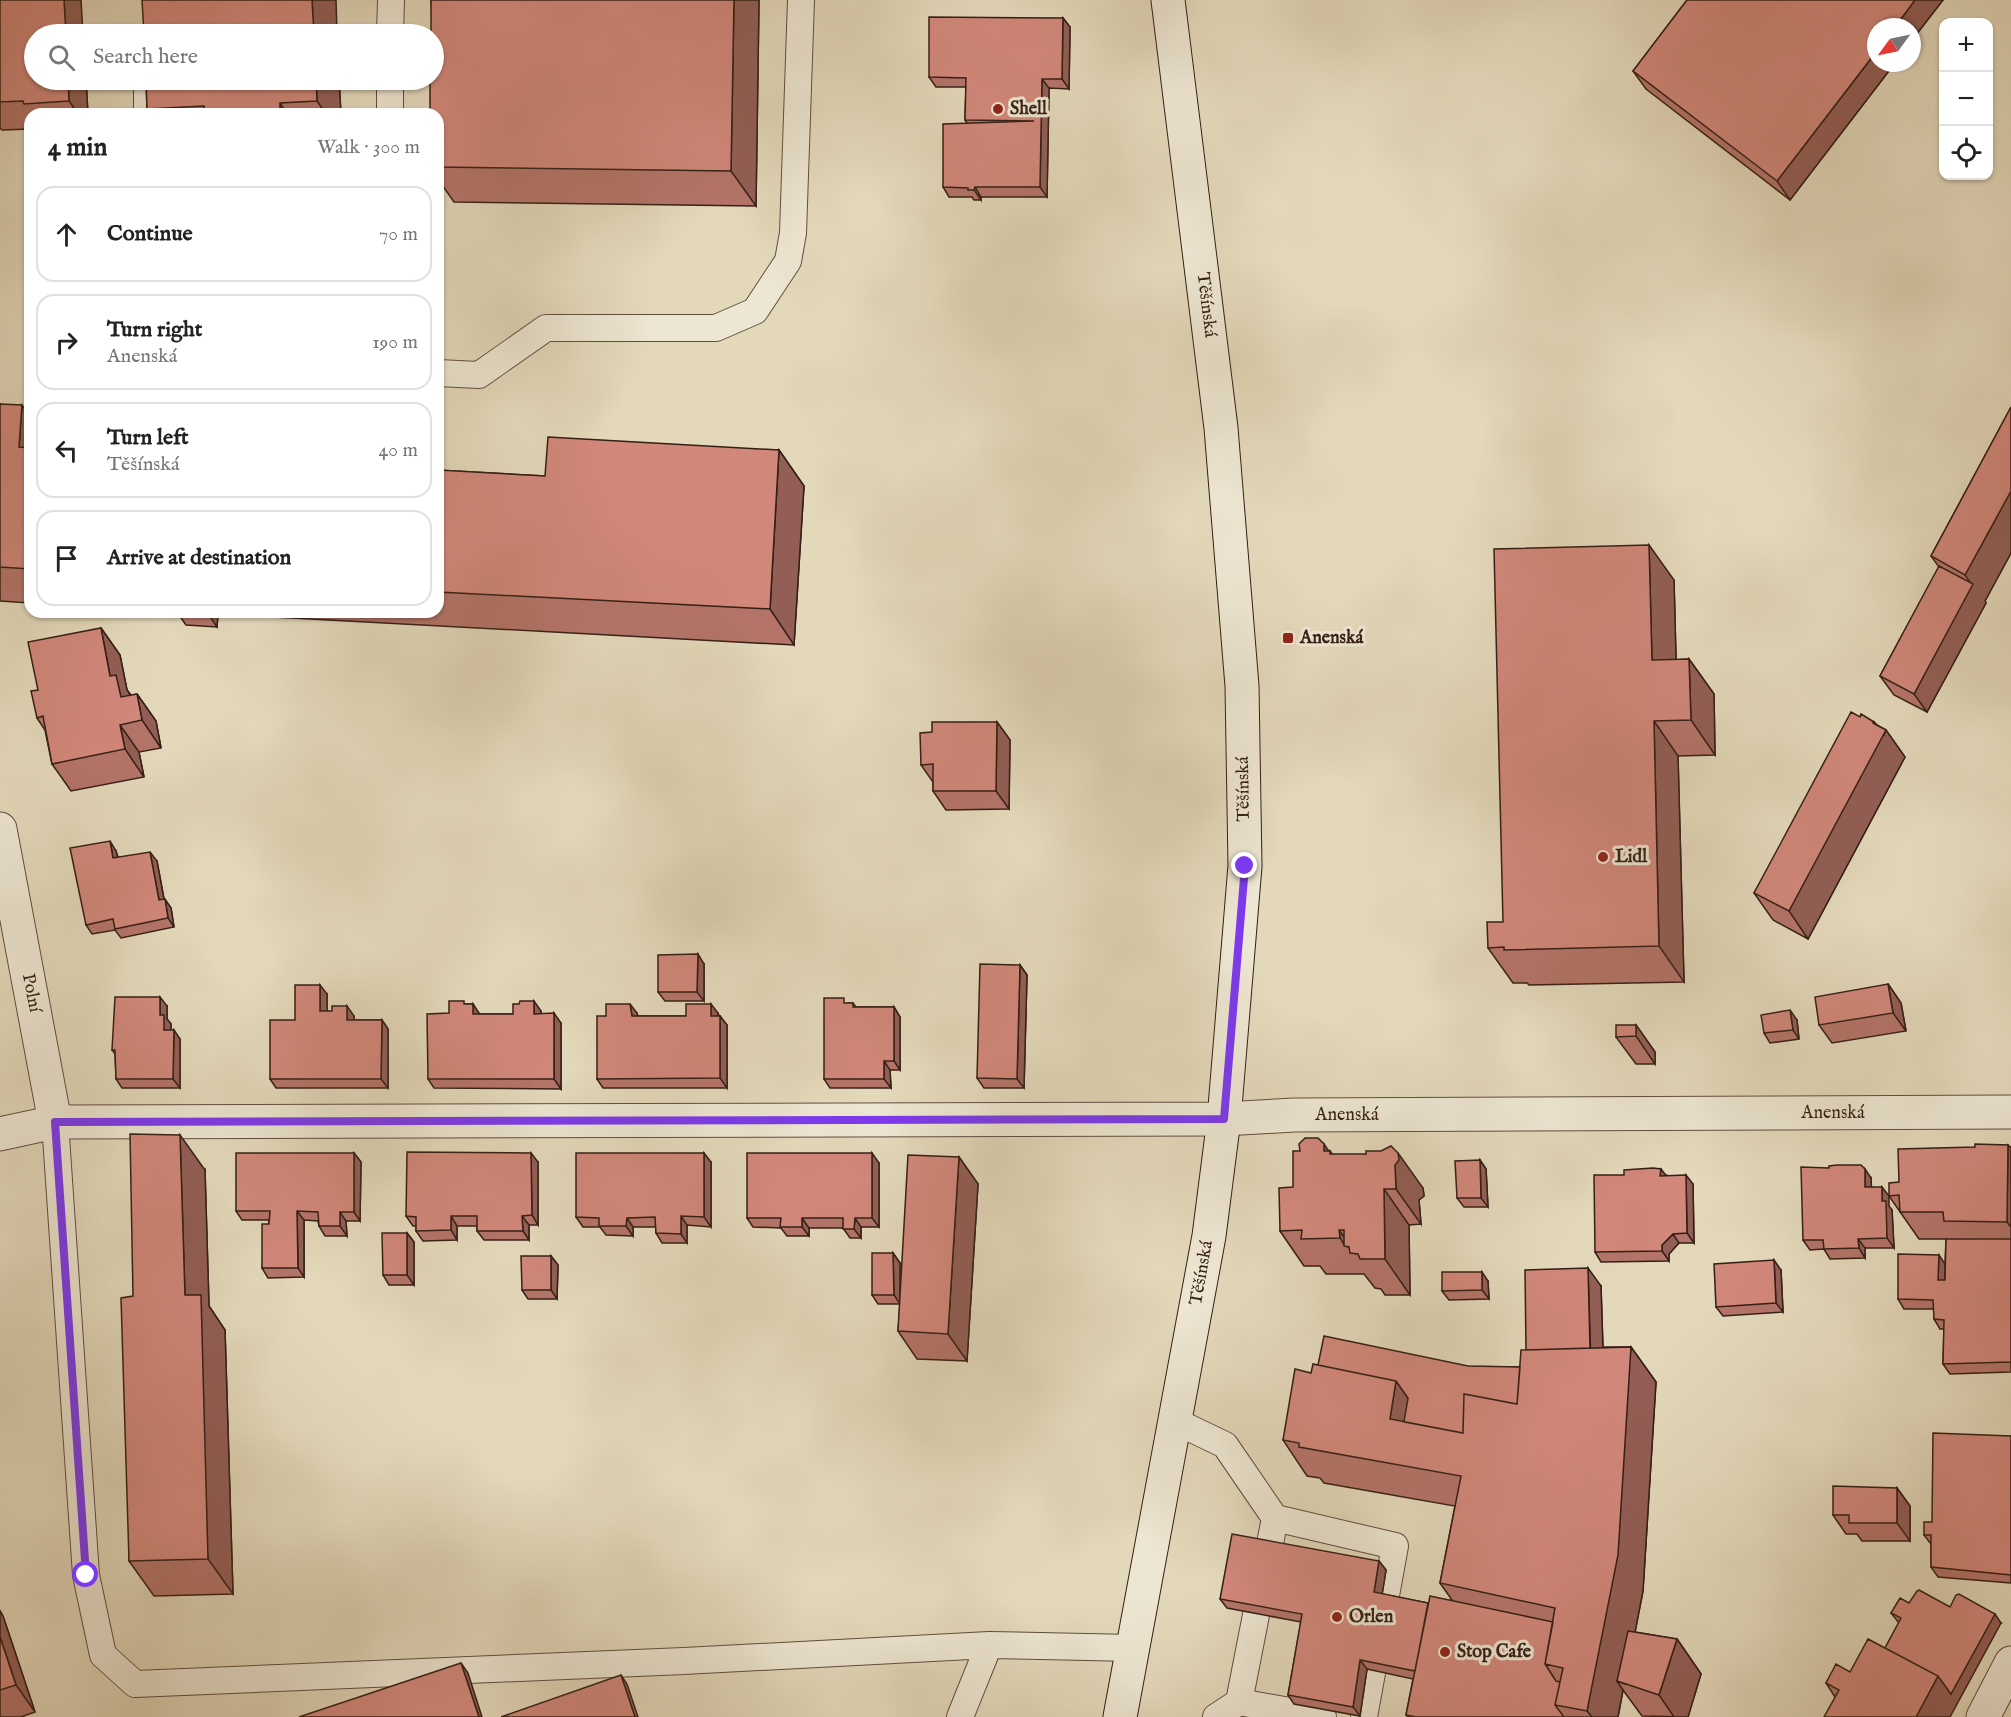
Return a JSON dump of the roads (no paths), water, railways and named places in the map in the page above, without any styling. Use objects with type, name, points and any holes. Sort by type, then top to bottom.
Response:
[{"type":"street","name":"Těšínská","points":[[1120,1717],[1209,1236],[1224,1119],[1245,866],[1242,686],[1221,428],[1168,0]]},
{"type":"street","name":"Polní","points":[[0,829],[55,1122]]},
{"type":"street","name":"Anenská","points":[[0,1134],[55,1122],[1224,1119],[1306,1115],[2011,1112]]},
{"type":"street","points":[[1983,1717],[2011,1663]]},
{"type":"lane","points":[[390,24],[391,0]]},
{"type":"lane","points":[[444,373],[479,375],[546,328],[716,328],[755,311],[788,261],[793,233],[801,0]]},
{"type":"lane","points":[[147,90],[147,108]]},
{"type":"lane","points":[[390,90],[390,108]]},
{"type":"lane","points":[[55,1122],[86,1575],[104,1655],[135,1683],[673,1661],[989,1645],[1134,1648]]},
{"type":"lane","points":[[1175,1421],[1225,1445],[1275,1518],[1395,1546],[1364,1717]]},
{"type":"lane","points":[[1239,1702],[1275,1518]]},
{"type":"lane","points":[[960,1717],[989,1645]]},
{"type":"lane","points":[[1216,1717],[1239,1702],[1323,1717]]},
{"type":"place","name":"Shell","points":[[998,109]]},
{"type":"place","name":"Anenská","points":[[1288,638]]},
{"type":"place","name":"Lidl","points":[[1603,857]]},
{"type":"place","name":"Orlen","points":[[1337,1617]]},
{"type":"place","name":"Stop Cafe","points":[[1445,1652]]}]
